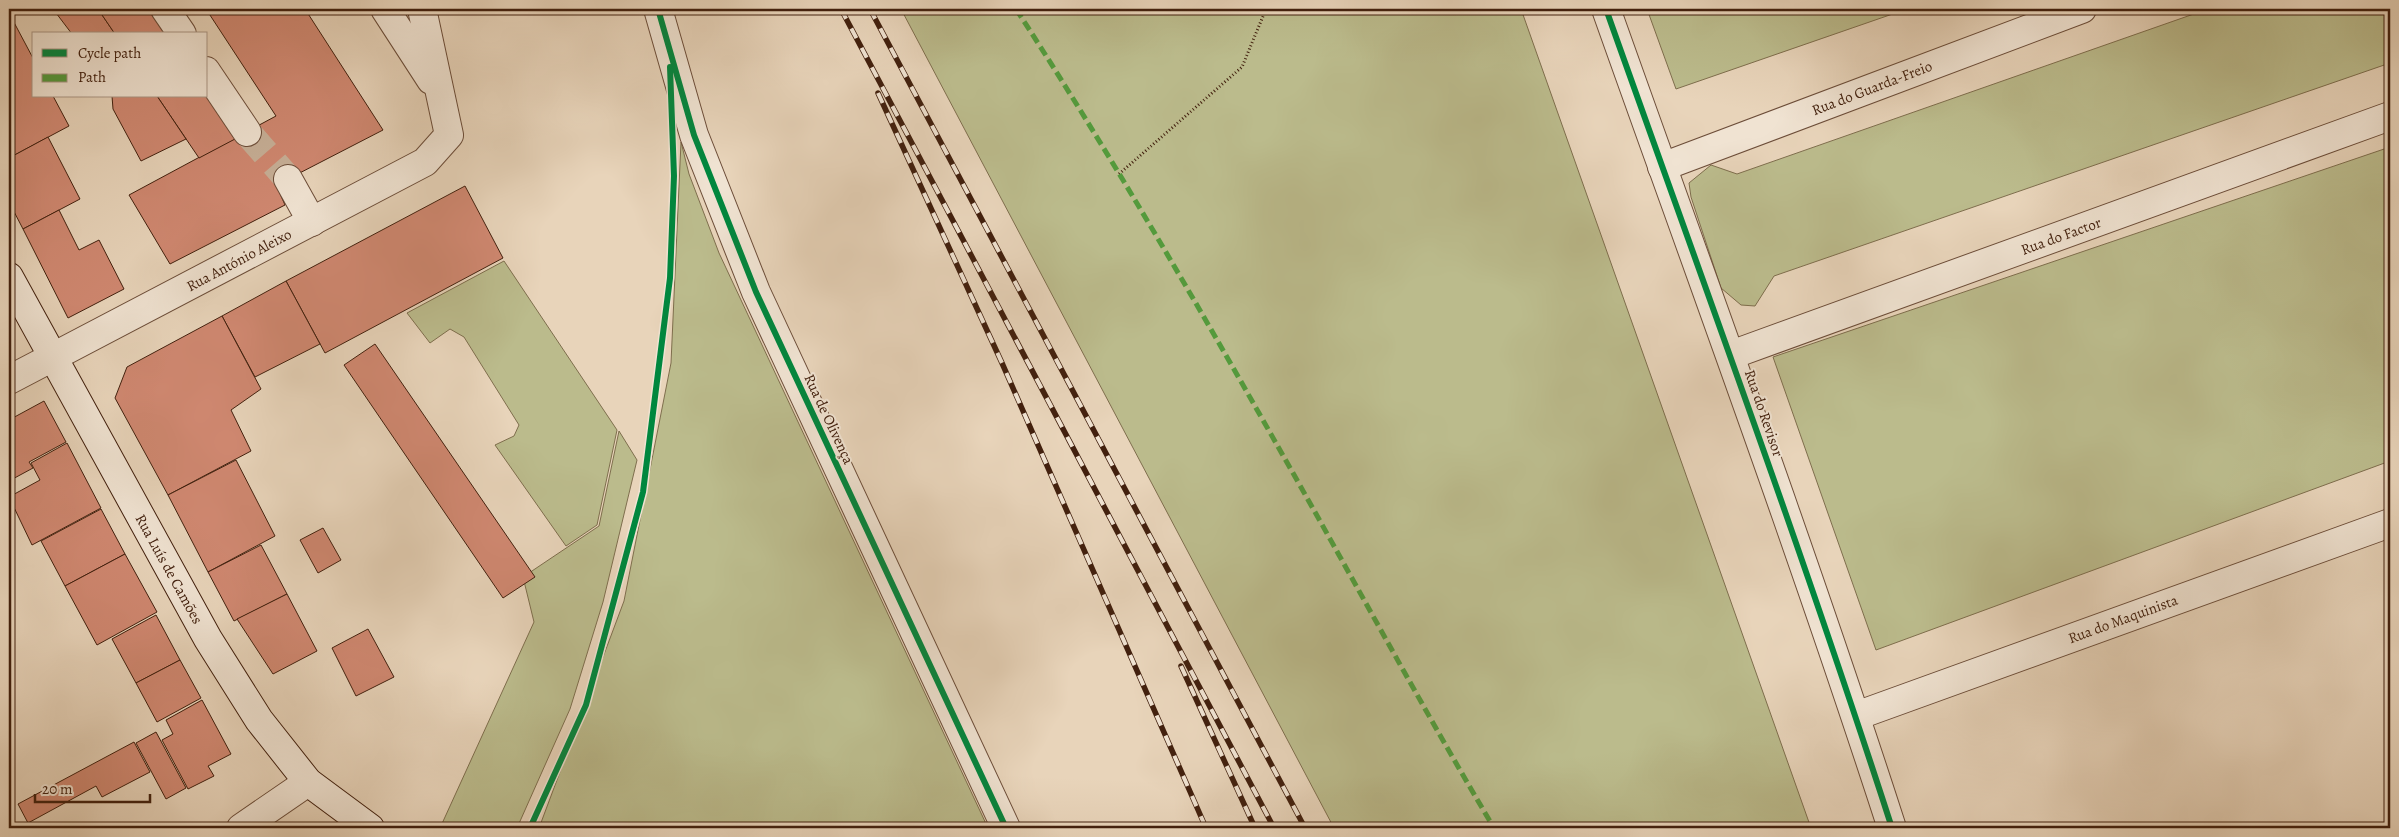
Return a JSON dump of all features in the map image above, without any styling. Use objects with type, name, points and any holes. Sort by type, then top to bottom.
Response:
[{"type":"street","points":[[165,9],[181,32]]},
{"type":"street","points":[[385,9],[440,94]]},
{"type":"street","points":[[422,9],[440,94]]},
{"type":"street","name":"Rua de Olivença","points":[[658,9],[694,135],[756,292],[1006,828]]},
{"type":"street","name":"Rua do Revisor","points":[[1606,9],[1731,355],[1856,716],[1892,828]]},
{"type":"street","name":"Rua do Guarda-Freio","points":[[1662,167],[2082,9]]},
{"type":"street","points":[[208,74],[247,132]]},
{"type":"street","name":"Rua António Aleixo","points":[[9,380],[426,162],[449,135],[440,94]]},
{"type":"street","name":"Rua do Factor","points":[[1731,355],[2390,116]]},
{"type":"street","points":[[288,179],[312,222]]},
{"type":"street","name":"Rua Luís de Camões","points":[[9,277],[208,639],[259,720],[308,782],[370,828]]},
{"type":"street","name":"Rua do Maquinista","points":[[1856,716],[2390,523]]},
{"type":"street","points":[[241,828],[308,782]]},
{"type":"path","points":[[1118,174],[1242,67],[1266,9]]},
{"type":"green space","points":[[901,9],[1521,9],[1811,828],[1334,828]]},
{"type":"green space","points":[[1647,9],[1907,9],[1676,89]]},
{"type":"green space","points":[[2208,9],[2390,9],[2390,63],[1774,276],[1755,306],[1741,305],[1721,288],[1691,197],[1689,183],[1711,165],[1737,174]]},
{"type":"green space","points":[[681,142],[689,174],[719,253],[988,828],[539,828],[624,601],[671,363]]},
{"type":"green space","points":[[2390,147],[2390,461],[1876,650],[1773,357]]},
{"type":"green space","points":[[504,261],[617,430],[597,525],[566,546],[495,445],[514,436],[519,425],[464,337],[450,329],[430,343],[407,313]]},
{"type":"green space","points":[[619,431],[637,460],[603,602],[570,709],[517,828],[440,828],[534,622],[523,577],[599,526]]},
{"type":"building","points":[[53,9],[98,9],[114,32],[70,32]]},
{"type":"building","points":[[98,9],[148,9],[164,32],[114,32]]},
{"type":"building","points":[[206,9],[305,9],[383,130],[288,179],[278,189],[285,205],[170,264],[129,195],[276,116]]},
{"type":"building","points":[[9,13],[32,56],[32,98],[54,98],[69,126],[9,158]]},
{"type":"building","points":[[112,98],[158,98],[186,139],[141,161],[113,109]]},
{"type":"building","points":[[158,98],[208,98],[235,139],[199,158]]},
{"type":"building","points":[[48,137],[80,199],[23,229],[9,202],[9,158]]},
{"type":"building","points":[[465,186],[503,258],[325,353],[286,281]]},
{"type":"building","points":[[59,210],[79,250],[99,240],[124,289],[68,318],[23,229]]},
{"type":"building","points":[[286,281],[320,344],[255,377],[222,316]]},
{"type":"building","points":[[222,316],[261,389],[231,410],[251,451],[168,495],[115,398],[127,367]]},
{"type":"building","points":[[375,344],[535,577],[503,598],[344,365]]},
{"type":"building","points":[[44,401],[66,442],[29,462],[33,468],[9,481],[9,420]]},
{"type":"building","points":[[67,443],[101,508],[32,545],[9,497],[40,480],[31,463]]},
{"type":"building","points":[[236,460],[275,536],[208,572],[168,495]]},
{"type":"building","points":[[101,509],[125,554],[65,586],[41,541]]},
{"type":"building","points":[[323,528],[341,560],[318,573],[300,540]]},
{"type":"building","points":[[261,545],[287,594],[234,621],[208,572]]},
{"type":"building","points":[[125,554],[157,612],[97,645],[65,586]]},
{"type":"building","points":[[287,594],[317,651],[273,674],[237,619]]},
{"type":"building","points":[[156,615],[180,660],[136,683],[112,639]]},
{"type":"building","points":[[368,629],[394,677],[356,696],[332,648]]},
{"type":"building","points":[[180,660],[201,698],[157,722],[136,683]]},
{"type":"building","points":[[202,700],[231,754],[208,766],[214,776],[188,789],[162,740],[173,734],[166,720]]},
{"type":"building","points":[[156,732],[186,788],[166,799],[136,743]]},
{"type":"building","points":[[134,742],[150,772],[102,797],[96,786],[28,823],[18,804]]},
{"type":"tunnel","points":[[247,132],[288,179]]},
{"type":"railway","points":[[841,9],[1274,828]]},
{"type":"railway","points":[[870,9],[1305,828]]},
{"type":"railway","points":[[878,93],[1002,363],[1206,828]]},
{"type":"railway","points":[[1181,666],[1255,828]]},
{"type":"marked path","points":[[1016,9],[1120,175],[1187,288],[1494,828]]},
{"type":"cycle path","points":[[658,9],[694,135],[756,292],[1006,828]]},
{"type":"cycle path","points":[[1606,9],[1788,520],[1892,828]]},
{"type":"cycle path","points":[[530,828],[586,705],[643,492],[670,278],[674,176],[670,67]]}]
